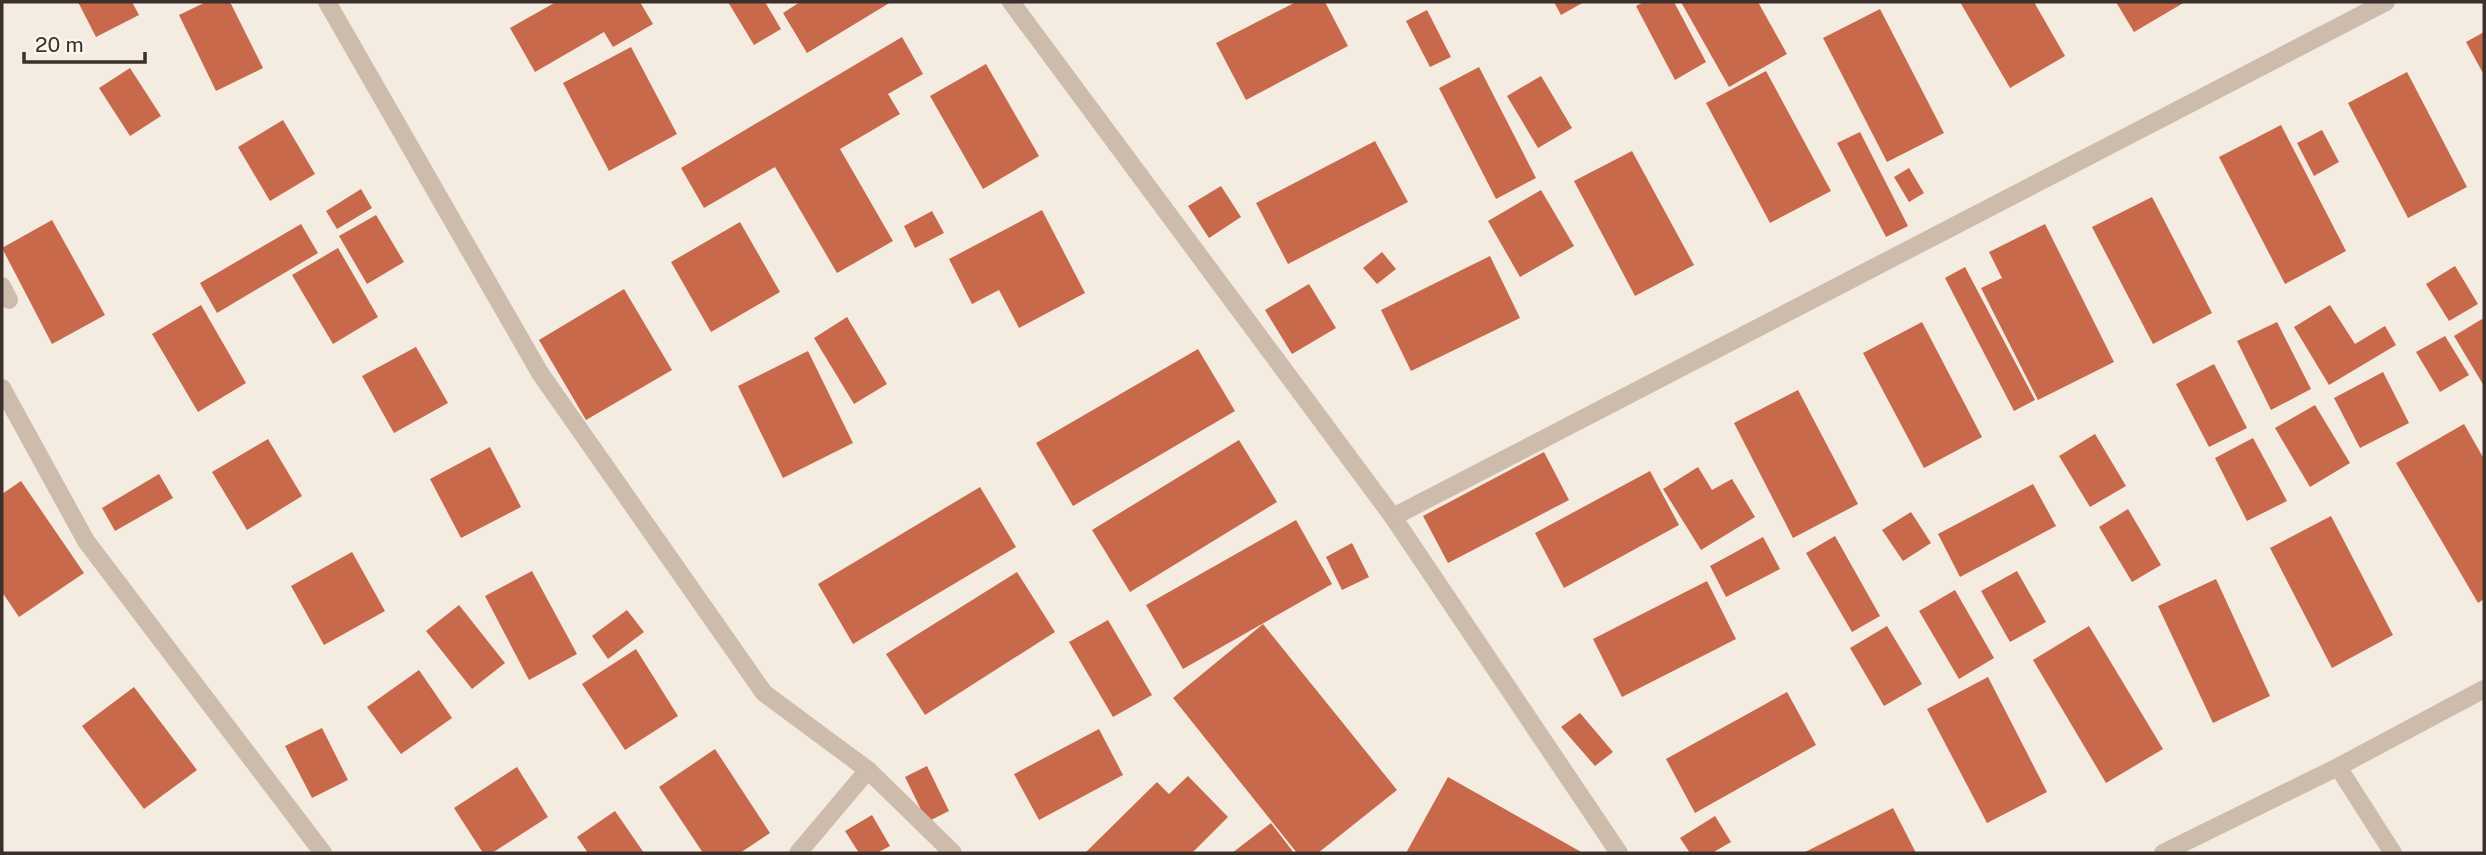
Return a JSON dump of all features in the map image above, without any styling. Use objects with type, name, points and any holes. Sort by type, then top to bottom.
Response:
[{"type":"street","points":[[327,2],[540,373],[764,693],[868,770],[953,853]]},
{"type":"street","points":[[1011,2],[1393,517],[1619,853]]},
{"type":"street","points":[[1393,517],[2386,2]]},
{"type":"street","points":[[2,388],[86,541],[323,853]]},
{"type":"street","points":[[2163,853],[2338,767],[2484,689]]},
{"type":"street","points":[[2338,767],[2393,853]]},
{"type":"street","points":[[798,853],[868,770]]},
{"type":"building","points":[[78,2],[132,2],[139,15],[96,37]]},
{"type":"building","points":[[206,2],[230,2],[263,68],[216,91],[179,15]]},
{"type":"building","points":[[556,2],[640,2],[653,24],[613,47],[604,32],[535,72],[510,28]]},
{"type":"building","points":[[728,2],[765,2],[781,29],[754,45]]},
{"type":"building","points":[[800,2],[891,2],[807,53],[783,13]]},
{"type":"building","points":[[1296,2],[1325,2],[1348,46],[1246,100],[1216,43]]},
{"type":"building","points":[[1554,2],[1584,2],[1561,15]]},
{"type":"building","points":[[1644,2],[1674,2],[1706,62],[1675,80],[1636,6]]},
{"type":"building","points":[[1681,2],[1758,2],[1787,54],[1729,87]]},
{"type":"building","points":[[1960,2],[2034,2],[2065,56],[2010,88]]},
{"type":"building","points":[[2116,2],[2185,2],[2134,32]]},
{"type":"building","points":[[1880,9],[1944,133],[1887,162],[1823,38]]},
{"type":"building","points":[[1427,10],[1451,57],[1430,67],[1406,21]]},
{"type":"building","points":[[2484,32],[2484,75],[2466,42]]},
{"type":"building","points":[[902,37],[923,74],[888,94],[900,114],[840,149],[893,241],[837,273],[775,167],[704,208],[681,168]]},
{"type":"building","points":[[631,47],[677,134],[609,171],[563,83]]},
{"type":"building","points":[[986,64],[1039,156],[983,189],[930,96]]},
{"type":"building","points":[[1479,67],[1536,178],[1496,199],[1439,88]]},
{"type":"building","points":[[130,68],[161,116],[130,136],[99,88]]},
{"type":"building","points":[[1766,71],[1831,191],[1770,223],[1706,103]]},
{"type":"building","points":[[2407,72],[2467,187],[2408,218],[2348,103]]},
{"type":"building","points":[[1541,76],[1572,128],[1538,148],[1507,96]]},
{"type":"building","points":[[283,120],[315,174],[270,201],[238,147]]},
{"type":"building","points":[[2281,125],[2346,251],[2285,284],[2219,157]]},
{"type":"building","points":[[2322,130],[2339,162],[2314,176],[2297,143]]},
{"type":"building","points":[[1860,132],[1908,226],[1886,237],[1837,143]]},
{"type":"building","points":[[1375,141],[1408,202],[1288,264],[1256,203]]},
{"type":"building","points":[[1632,151],[1694,265],[1635,296],[1574,181]]},
{"type":"building","points":[[1909,168],[1924,193],[1909,202],[1894,177]]},
{"type":"building","points":[[1221,186],[1241,217],[1209,238],[1188,206]]},
{"type":"building","points":[[361,189],[372,208],[337,229],[326,211]]},
{"type":"building","points":[[1541,190],[1574,246],[1520,277],[1488,221]]},
{"type":"building","points":[[2152,197],[2212,313],[2153,344],[2092,227]]},
{"type":"building","points":[[1042,210],[1085,293],[1019,328],[999,290],[972,304],[949,259]]},
{"type":"building","points":[[932,211],[944,233],[915,248],[904,226]]},
{"type":"building","points":[[376,215],[404,262],[367,284],[339,236]]},
{"type":"building","points":[[52,220],[105,315],[52,344],[2,248]]},
{"type":"building","points":[[740,222],[780,292],[711,332],[671,262]]},
{"type":"building","points":[[301,224],[318,253],[217,313],[200,283]]},
{"type":"building","points":[[2045,224],[2114,362],[2038,400],[1981,288],[2002,278],[1989,252]]},
{"type":"building","points":[[338,248],[378,317],[333,344],[292,275]]},
{"type":"building","points":[[1382,252],[1396,269],[1377,284],[1363,268]]},
{"type":"building","points":[[1490,256],[1520,318],[1411,371],[1381,310]]},
{"type":"building","points":[[2455,266],[2478,304],[2449,321],[2426,284]]},
{"type":"building","points":[[1965,267],[2035,400],[2014,411],[1945,278]]},
{"type":"building","points":[[1309,284],[1336,328],[1292,354],[1265,310]]},
{"type":"building","points":[[624,289],[672,370],[586,420],[539,340]]},
{"type":"building","points":[[201,305],[246,383],[198,412],[152,334]]},
{"type":"building","points":[[2330,305],[2355,344],[2385,326],[2396,345],[2329,385],[2294,327]]},
{"type":"building","points":[[847,317],[887,384],[854,404],[814,338]]},
{"type":"building","points":[[2482,319],[2484,322],[2484,386],[2454,336]]},
{"type":"building","points":[[1922,322],[1982,437],[1924,468],[1863,353]]},
{"type":"building","points":[[2277,322],[2311,389],[2271,410],[2237,341]]},
{"type":"building","points":[[2445,336],[2469,375],[2440,392],[2416,352]]},
{"type":"building","points":[[416,347],[448,403],[394,433],[362,376]]},
{"type":"building","points":[[1198,349],[1235,411],[1073,506],[1036,443]]},
{"type":"building","points":[[808,351],[853,443],[783,478],[738,386]]},
{"type":"building","points":[[2214,364],[2247,428],[2209,447],[2176,384]]},
{"type":"building","points":[[2383,372],[2409,423],[2360,448],[2334,398]]},
{"type":"building","points":[[1798,390],[1858,504],[1793,538],[1734,423]]},
{"type":"building","points":[[2315,405],[2350,463],[2310,487],[2275,428]]},
{"type":"building","points":[[2464,424],[2484,459],[2484,599],[2478,603],[2396,463]]},
{"type":"building","points":[[2095,434],[2126,486],[2090,507],[2059,456]]},
{"type":"building","points":[[2253,438],[2287,501],[2247,521],[2215,458]]},
{"type":"building","points":[[268,439],[302,496],[247,530],[212,472]]},
{"type":"building","points":[[1239,440],[1277,502],[1130,592],[1092,530]]},
{"type":"building","points":[[490,447],[521,507],[461,538],[430,479]]},
{"type":"building","points":[[1544,452],[1569,500],[1448,563],[1423,516]]},
{"type":"building","points":[[1698,467],[1712,490],[1732,479],[1755,517],[1701,550],[1663,489]]},
{"type":"building","points":[[1650,471],[1679,525],[1564,588],[1535,533]]},
{"type":"building","points":[[159,474],[173,498],[115,531],[102,508]]},
{"type":"building","points":[[21,481],[84,573],[19,617],[2,592],[2,494]]},
{"type":"building","points":[[2033,484],[2056,526],[1960,577],[1938,534]]},
{"type":"building","points":[[980,487],[1016,547],[853,644],[818,584]]},
{"type":"building","points":[[2128,509],[2161,565],[2132,582],[2099,527]]},
{"type":"building","points":[[1911,512],[1931,543],[1903,561],[1882,530]]},
{"type":"building","points":[[2331,516],[2393,635],[2332,668],[2270,548]]},
{"type":"building","points":[[1296,520],[1332,584],[1183,669],[1146,605]]},
{"type":"building","points":[[1835,536],[1880,616],[1852,632],[1806,553]]},
{"type":"building","points":[[1763,537],[1780,569],[1726,597],[1710,566]]},
{"type":"building","points":[[1352,543],[1369,577],[1342,590],[1326,557]]},
{"type":"building","points":[[352,552],[385,611],[324,645],[291,586]]},
{"type":"building","points":[[532,571],[577,654],[529,680],[485,596]]},
{"type":"building","points":[[2017,571],[2046,622],[2010,642],[1981,591]]},
{"type":"building","points":[[1017,572],[1055,632],[925,715],[886,654]]},
{"type":"building","points":[[2216,579],[2270,696],[2213,723],[2158,606]]},
{"type":"building","points":[[1707,581],[1736,639],[1622,697],[1593,639]]},
{"type":"building","points":[[1955,590],[1994,658],[1959,679],[1919,611]]},
{"type":"building","points":[[459,605],[505,663],[472,689],[426,631]]},
{"type":"building","points":[[627,610],[644,632],[608,659],[592,636]]},
{"type":"building","points":[[1108,620],[1152,695],[1113,717],[1069,642]]},
{"type":"building","points":[[1263,624],[1397,790],[1318,853],[1297,853],[1173,698]]},
{"type":"building","points":[[1887,626],[1922,684],[1884,706],[1850,648]]},
{"type":"building","points":[[2089,626],[2163,749],[2106,783],[2033,660]]},
{"type":"building","points":[[636,649],[678,716],[625,750],[582,684]]},
{"type":"building","points":[[419,670],[452,718],[401,754],[367,707]]},
{"type":"building","points":[[1988,677],[2047,792],[1987,823],[1927,709]]},
{"type":"building","points":[[134,687],[197,770],[144,809],[82,726]]},
{"type":"building","points":[[1787,692],[1816,745],[1695,813],[1666,759]]},
{"type":"building","points":[[1580,713],[1613,752],[1595,766],[1561,727]]},
{"type":"building","points":[[322,728],[348,780],[312,798],[285,746]]},
{"type":"building","points":[[1099,729],[1123,775],[1039,820],[1014,774]]},
{"type":"building","points":[[715,749],[770,833],[740,853],[703,853],[659,787]]},
{"type":"building","points":[[927,766],[949,811],[927,822],[905,777]]},
{"type":"building","points":[[517,767],[548,817],[492,853],[483,853],[454,808]]},
{"type":"building","points":[[1188,776],[1228,817],[1192,853],[1085,853],[1157,782],[1169,794]]},
{"type":"building","points":[[1448,777],[1583,853],[1406,853]]},
{"type":"building","points":[[1893,808],[1916,853],[1803,853]]},
{"type":"building","points":[[615,811],[644,853],[588,853],[577,837]]},
{"type":"building","points":[[872,815],[890,846],[877,853],[859,853],[845,831]]},
{"type":"building","points":[[1715,816],[1731,842],[1712,853],[1690,853],[1680,838]]},
{"type":"building","points":[[1271,823],[1294,853],[1232,853]]}]
